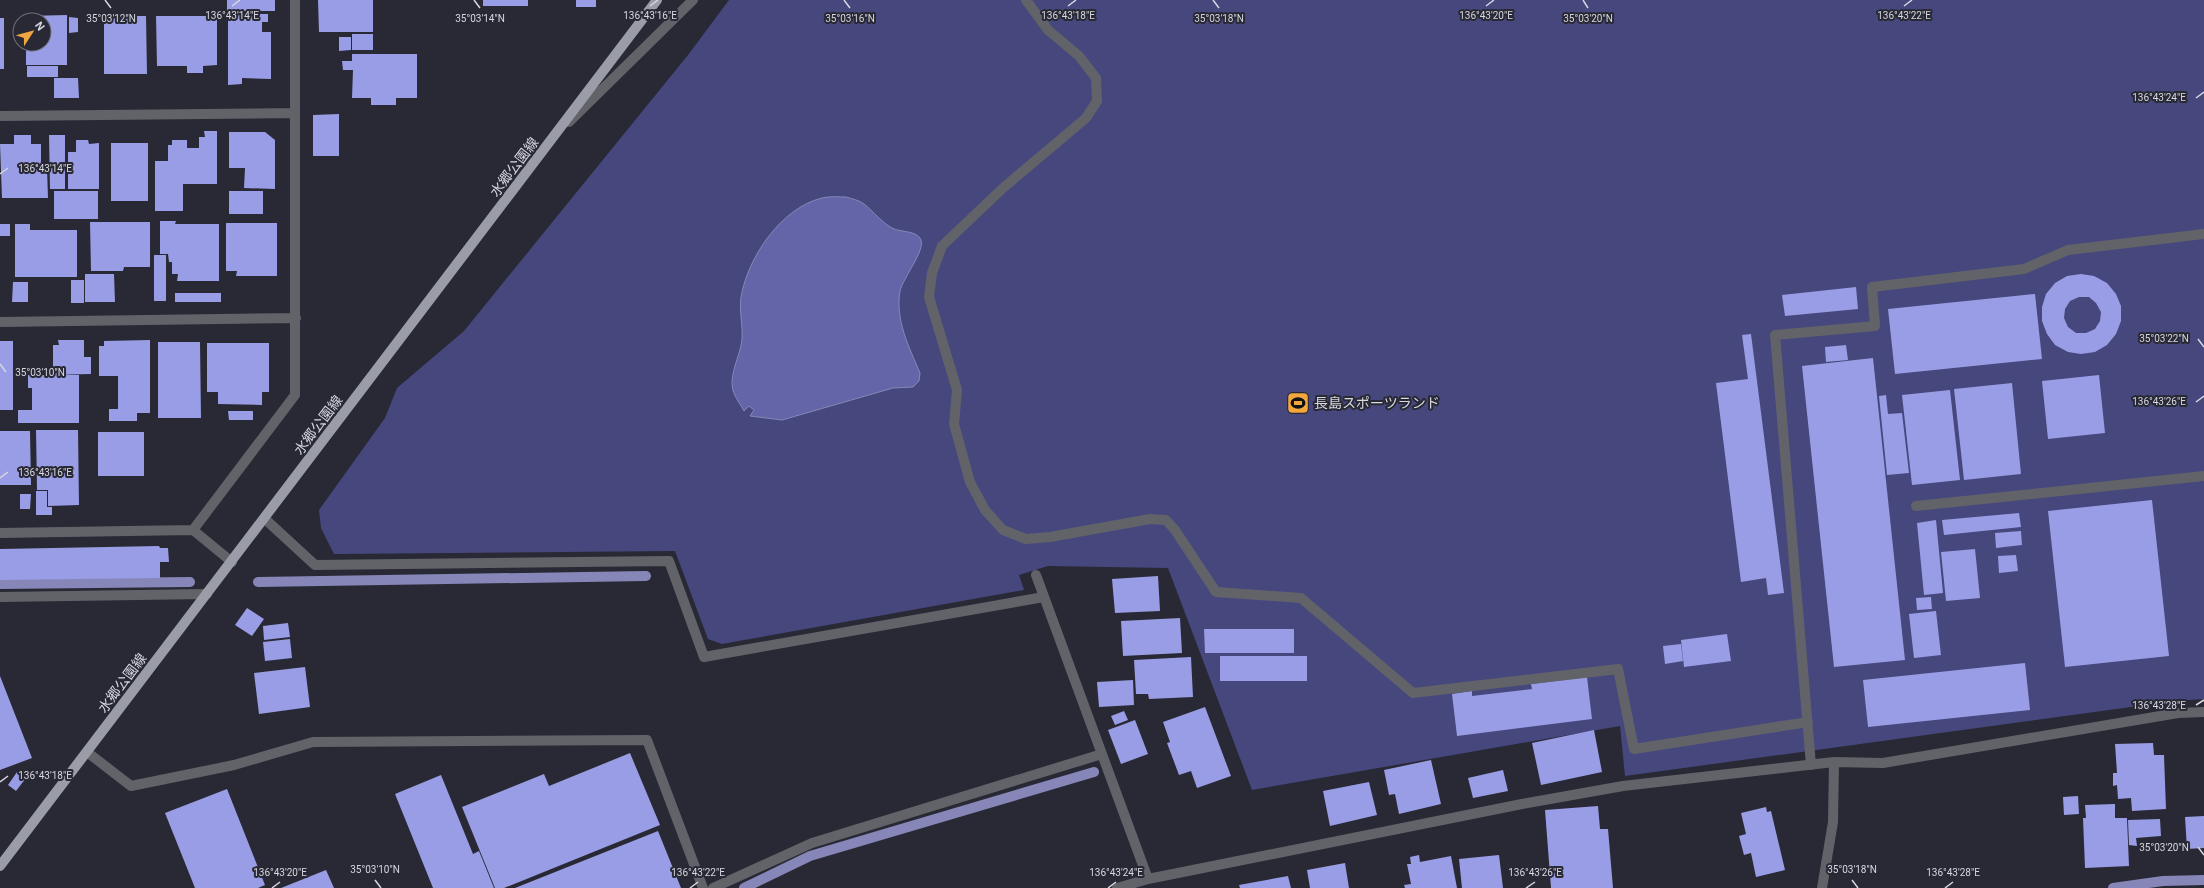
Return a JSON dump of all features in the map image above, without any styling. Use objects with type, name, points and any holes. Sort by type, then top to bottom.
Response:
[{"type":"main road","name":"水郷公園線","points":[[2,860],[87,752],[265,519],[657,0]]},
{"type":"street","points":[[193,530],[295,395],[295,0]]},
{"type":"street","points":[[558,132],[693,0]]},
{"type":"street","points":[[1026,0],[1048,30],[1078,56],[1096,78],[1096,101],[1086,118],[1003,188],[942,246],[932,273],[929,297],[956,390],[954,424],[970,482],[986,510],[1003,530],[1026,539],[1050,537],[1150,519],[1166,520],[1175,530],[1216,592],[1301,598],[1413,693],[1618,669],[1634,749],[1808,722]]},
{"type":"street","points":[[0,116],[294,113]]},
{"type":"street","points":[[1811,765],[1775,335],[1875,326],[1872,288],[2024,269],[2068,250],[2204,234]]},
{"type":"street","points":[[0,322],[296,318]]},
{"type":"street","points":[[1916,506],[2204,476]]},
{"type":"street","points":[[265,519],[315,564],[669,561],[704,657],[1044,597]]},
{"type":"street","points":[[0,533],[193,530],[232,562]]},
{"type":"street","points":[[1036,575],[1148,879]]},
{"type":"street","points":[[0,596],[207,594]]},
{"type":"street","points":[[1118,888],[1148,879],[1522,804],[1623,786],[1834,762],[1883,763],[2178,714],[2204,712]]},
{"type":"street","points":[[87,752],[131,786],[234,765],[313,742],[647,740],[703,888]]},
{"type":"street","points":[[713,888],[812,844],[1102,754]]},
{"type":"street","points":[[1822,888],[1833,822],[1834,762]]},
{"type":"shaded area","name":"長島スポーツランド","points":[[729,0],[2204,0],[2204,699],[2175,701],[1625,776],[1620,726],[1252,790],[1168,568],[1048,566],[1019,575],[1024,590],[722,644],[708,639],[675,551],[334,554],[321,528],[319,510],[385,418],[397,388],[464,331],[688,55]]},
{"type":"water","points":[[846,197],[862,203],[890,227],[913,233],[921,240],[920,251],[900,291],[899,302],[901,323],[920,373],[919,381],[913,387],[893,388],[782,420],[750,416],[754,410],[749,406],[744,411],[734,393],[732,380],[742,339],[740,308],[741,297],[751,266],[769,236],[780,223],[793,212],[807,203],[822,198]]},
{"type":"building","points":[[227,0],[275,0],[275,11],[227,11]]},
{"type":"building","points":[[318,0],[373,0],[373,32],[319,32]]},
{"type":"building","points":[[483,0],[528,0],[528,6],[483,6]]},
{"type":"building","points":[[576,0],[596,0],[596,7],[576,7]]},
{"type":"building","points":[[228,14],[268,14],[268,22],[262,22],[262,32],[271,32],[271,79],[242,78],[242,84],[228,85]]},
{"type":"building","points":[[52,15],[67,15],[67,65],[26,65],[26,52],[52,52]]},
{"type":"building","points":[[104,16],[146,16],[147,74],[104,74]]},
{"type":"building","points":[[156,16],[217,16],[217,65],[203,66],[203,73],[187,73],[187,66],[157,66]]},
{"type":"building","points":[[69,17],[78,18],[78,32],[69,33]]},
{"type":"building","points":[[0,18],[4,18],[4,69],[0,69]]},
{"type":"building","points":[[352,34],[373,34],[373,50],[352,50]]},
{"type":"building","points":[[339,37],[351,37],[351,50],[339,51]]},
{"type":"building","points":[[352,54],[417,54],[417,98],[396,98],[396,105],[371,105],[371,98],[352,98],[353,70],[343,70],[342,61],[352,61]]},
{"type":"building","points":[[27,66],[58,66],[58,77],[27,77]]},
{"type":"building","points":[[54,78],[78,78],[79,98],[54,98]]},
{"type":"building","points":[[339,114],[339,156],[313,156],[313,115]]},
{"type":"building","points":[[204,131],[217,131],[217,184],[183,184],[183,211],[155,211],[155,161],[168,161],[168,145],[172,145],[172,140],[187,140],[187,148],[199,148],[199,137],[205,137]]},
{"type":"building","points":[[229,132],[265,132],[275,140],[275,189],[244,188],[245,168],[229,168]]},
{"type":"building","points":[[14,135],[31,135],[31,144],[41,144],[41,168],[47,168],[48,198],[2,198],[0,144],[14,144]]},
{"type":"building","points":[[49,135],[65,135],[65,189],[50,189]]},
{"type":"building","points":[[76,140],[88,140],[89,144],[99,143],[99,189],[68,189],[68,152],[76,152]]},
{"type":"building","points":[[111,143],[148,143],[148,201],[111,201]]},
{"type":"building","points":[[54,191],[98,191],[98,219],[54,219]]},
{"type":"building","points":[[229,191],[263,191],[263,214],[229,214]]},
{"type":"building","points":[[160,221],[176,221],[175,224],[219,224],[219,281],[177,281],[178,274],[172,274],[172,262],[169,262],[168,254],[160,254]]},
{"type":"building","points":[[90,222],[150,222],[150,267],[124,267],[123,271],[91,271]]},
{"type":"building","points":[[226,223],[277,223],[277,276],[236,276],[237,271],[226,271]]},
{"type":"building","points":[[0,224],[10,224],[10,236],[0,236]]},
{"type":"building","points":[[15,224],[30,224],[30,230],[77,230],[77,277],[15,277]]},
{"type":"building","points":[[154,255],[166,255],[166,301],[154,301]]},
{"type":"building","points":[[85,274],[114,274],[115,302],[85,302]]},
{"type":"building","points":[[2081,274],[2094,276],[2107,283],[2116,294],[2121,306],[2121,321],[2116,334],[2107,345],[2095,352],[2081,354],[2068,352],[2055,345],[2047,334],[2042,321],[2042,307],[2046,294],[2055,283],[2067,276]],"holes":[[[2079,297],[2089,297],[2096,303],[2101,312],[2100,321],[2095,329],[2086,333],[2076,333],[2068,327],[2064,318],[2065,309],[2070,301]]]},
{"type":"building","points":[[71,280],[84,280],[84,303],[71,303]]},
{"type":"building","points":[[13,282],[28,282],[28,302],[12,302]]},
{"type":"building","points":[[1856,287],[1858,309],[1785,316],[1782,295]]},
{"type":"building","points":[[175,293],[221,293],[221,302],[175,302]]},
{"type":"building","points":[[2035,294],[2042,359],[1895,374],[1888,309]]},
{"type":"building","points":[[1751,334],[1784,593],[1768,595],[1766,578],[1741,582],[1716,383],[1748,379],[1742,335]]},
{"type":"building","points":[[58,340],[84,340],[84,357],[91,357],[91,374],[53,375],[53,345],[59,345]]},
{"type":"building","points":[[150,340],[150,413],[137,413],[137,421],[109,421],[109,409],[118,409],[118,376],[99,376],[99,346],[104,346],[104,341]]},
{"type":"building","points":[[0,341],[13,341],[13,410],[0,410]]},
{"type":"building","points":[[158,342],[200,342],[201,418],[158,418]]},
{"type":"building","points":[[207,343],[269,343],[269,392],[262,392],[262,405],[218,404],[218,392],[207,392]]},
{"type":"building","points":[[1846,345],[1848,360],[1826,362],[1825,347]]},
{"type":"building","points":[[1873,358],[1905,660],[1834,667],[1802,366]]},
{"type":"building","points":[[28,375],[79,375],[79,423],[18,423],[18,410],[32,410],[32,388],[28,388]]},
{"type":"building","points":[[2099,375],[2105,433],[2048,439],[2042,381]]},
{"type":"building","points":[[2012,383],[2021,474],[1964,480],[1954,389]]},
{"type":"building","points":[[1950,390],[1960,480],[1912,485],[1902,395]]},
{"type":"building","points":[[1886,395],[1888,414],[1902,413],[1909,473],[1887,475],[1879,396]]},
{"type":"building","points":[[228,411],[253,411],[253,420],[229,420]]},
{"type":"building","points":[[36,430],[78,430],[79,505],[48,506],[48,490],[37,490]]},
{"type":"building","points":[[0,431],[30,431],[31,485],[0,485]]},
{"type":"building","points":[[98,432],[144,432],[144,476],[98,476]]},
{"type":"building","points":[[36,491],[47,491],[47,507],[52,507],[52,515],[36,515]]},
{"type":"building","points":[[20,494],[31,494],[30,509],[20,509]]},
{"type":"building","points":[[2152,500],[2169,656],[2065,667],[2048,511]]},
{"type":"building","points":[[2019,513],[2021,527],[1944,535],[1942,520]]},
{"type":"building","points":[[1936,520],[1943,593],[1924,595],[1917,523]]},
{"type":"building","points":[[2021,531],[2022,545],[1996,548],[1995,533]]},
{"type":"building","points":[[159,546],[160,548],[168,548],[169,562],[160,562],[160,578],[0,580],[0,549]]},
{"type":"building","points":[[1975,549],[1980,598],[1946,601],[1941,552]]},
{"type":"building","points":[[2016,555],[2018,571],[1999,573],[1998,556]]},
{"type":"building","points":[[1158,576],[1160,611],[1115,613],[1112,579]]},
{"type":"building","points":[[1931,597],[1932,609],[1917,610],[1916,598]]},
{"type":"building","points":[[247,608],[264,619],[252,636],[235,625]]},
{"type":"building","points":[[1936,611],[1941,655],[1914,658],[1909,614]]},
{"type":"building","points":[[1180,618],[1182,653],[1123,656],[1121,621]]},
{"type":"building","points":[[288,623],[290,637],[264,640],[263,626]]},
{"type":"building","points":[[1204,629],[1294,629],[1294,653],[1205,653]]},
{"type":"building","points":[[1727,634],[1731,661],[1684,667],[1681,640]]},
{"type":"building","points":[[290,639],[292,658],[265,661],[263,642]]},
{"type":"building","points":[[1681,644],[1683,661],[1665,664],[1663,646]]},
{"type":"building","points":[[1220,656],[1307,656],[1307,681],[1220,681]]},
{"type":"building","points":[[1191,657],[1193,697],[1149,699],[1148,694],[1136,694],[1134,660]]},
{"type":"building","points":[[2025,663],[2030,710],[1868,727],[1863,680]]},
{"type":"building","points":[[305,667],[310,707],[259,714],[254,673]]},
{"type":"building","points":[[0,676],[32,758],[0,770]]},
{"type":"building","points":[[1587,677],[1592,719],[1457,736],[1452,694],[1472,691],[1472,696],[1532,689],[1531,684]]},
{"type":"building","points":[[1133,680],[1134,705],[1099,707],[1097,682]]},
{"type":"building","points":[[1205,707],[1231,776],[1197,788],[1191,771],[1179,775],[1167,743],[1170,742],[1163,722]]},
{"type":"building","points":[[1124,711],[1128,720],[1115,725],[1111,716]]},
{"type":"building","points":[[1135,720],[1148,754],[1121,764],[1108,730]]},
{"type":"building","points":[[1594,730],[1602,772],[1541,785],[1532,743]]},
{"type":"building","points":[[2153,743],[2154,755],[2164,755],[2166,809],[2132,811],[2131,798],[2118,799],[2117,785],[2113,786],[2113,773],[2117,773],[2115,744]]},
{"type":"building","points":[[630,753],[660,825],[504,888],[495,888],[462,807],[544,774],[549,786]]},
{"type":"building","points":[[1431,760],[1441,804],[1399,814],[1395,794],[1389,795],[1384,770]]},
{"type":"building","points":[[1503,770],[1508,791],[1473,798],[1468,778]]},
{"type":"building","points":[[17,772],[26,778],[16,791],[8,785]]},
{"type":"building","points":[[441,775],[473,854],[479,851],[494,888],[433,888],[395,794]]},
{"type":"building","points":[[1369,782],[1377,815],[1330,826],[1323,791]]},
{"type":"building","points":[[227,789],[265,885],[258,888],[195,888],[165,813]]},
{"type":"building","points":[[2078,796],[2079,814],[2064,815],[2063,797]]},
{"type":"building","points":[[2115,804],[2115,818],[2127,818],[2129,866],[2085,868],[2083,818],[2086,818],[2085,805]]},
{"type":"building","points":[[1598,806],[1600,829],[1608,829],[1613,888],[1551,888],[1545,810]]},
{"type":"building","points":[[1766,807],[1767,812],[1771,811],[1785,870],[1756,877],[1751,853],[1744,855],[1739,836],[1746,834],[1741,813]]},
{"type":"building","points":[[2204,816],[2204,848],[2187,849],[2185,817]]},
{"type":"building","points":[[2160,819],[2161,836],[2136,838],[2137,846],[2129,845],[2128,820]]},
{"type":"building","points":[[658,831],[681,888],[515,888]]},
{"type":"building","points":[[1419,855],[1420,862],[1451,856],[1457,888],[1405,888],[1404,885],[1411,884],[1407,864],[1411,864],[1410,857]]},
{"type":"building","points":[[1499,855],[1503,888],[1462,888],[1459,859]]},
{"type":"building","points":[[1345,863],[1349,888],[1310,888],[1307,870]]},
{"type":"building","points":[[326,870],[334,888],[281,888]]},
{"type":"building","points":[[1288,876],[1291,888],[1240,888],[1239,885]]},
{"type":"waterway","points":[[258,582],[646,576]]},
{"type":"waterway","points":[[0,584],[190,582]]},
{"type":"waterway","points":[[744,888],[810,856],[1094,772]]},
{"type":"waterway","points":[[2113,888],[2163,881],[2204,880]]},
{"type":"place","name":"長島スポーツランド","points":[[1298,403]]}]
